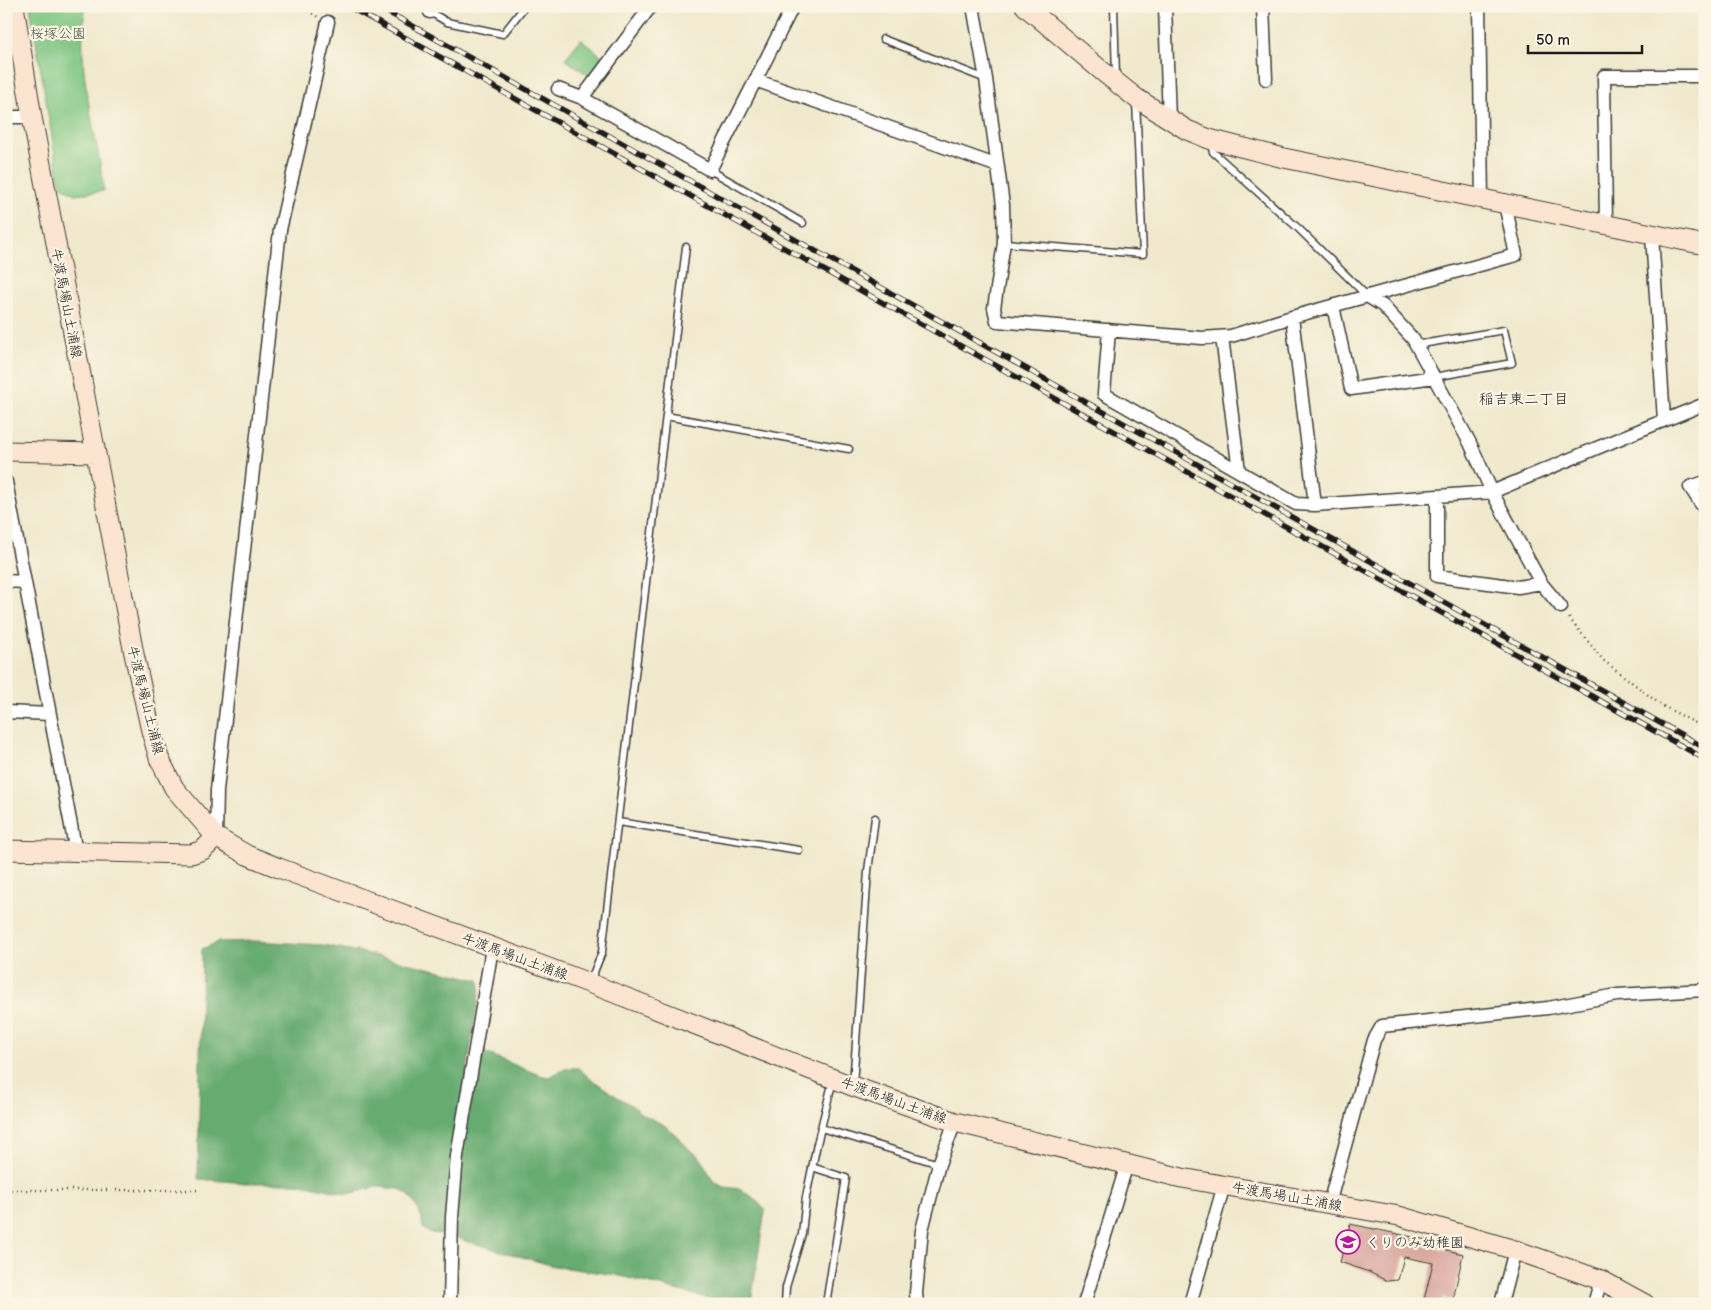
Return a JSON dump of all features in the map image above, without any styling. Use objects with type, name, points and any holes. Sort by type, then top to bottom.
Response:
[{"type":"main road","name":"牛渡馬場山土浦線","points":[[14,6],[32,117],[95,453],[151,731],[159,758],[174,788],[216,837],[247,855],[279,868],[589,983],[852,1086],[956,1122],[1182,1178],[1399,1216],[1515,1250],[1601,1280],[1645,1304]]},
{"type":"main road","points":[[1025,6],[1136,98],[1169,120],[1208,139],[1284,158],[1705,245]]},
{"type":"main road","points":[[6,451],[95,453]]},
{"type":"main road","points":[[6,850],[191,854],[204,850],[216,837]]},
{"type":"street","points":[[582,98],[651,6]]},
{"type":"street","points":[[558,89],[582,98],[710,170],[793,6]]},
{"type":"street","points":[[973,6],[986,79],[1003,206],[1004,243],[994,308],[997,321],[1202,338],[1231,336],[1292,317],[1516,255],[1505,204]]},
{"type":"street","points":[[1165,6],[1169,120]]},
{"type":"street","points":[[1263,6],[1266,79]]},
{"type":"street","points":[[1479,6],[1482,199]]},
{"type":"street","points":[[216,837],[217,790],[280,230],[328,22]]},
{"type":"street","points":[[1606,225],[1604,76],[1705,76]]},
{"type":"street","points":[[755,80],[998,166]]},
{"type":"street","points":[[6,117],[32,117]]},
{"type":"street","points":[[1652,235],[1664,420]]},
{"type":"street","points":[[1367,296],[1383,306],[1416,345],[1470,443],[1492,492],[1541,583],[1560,607]]},
{"type":"street","points":[[1333,306],[1351,389],[1434,377]]},
{"type":"street","points":[[1292,317],[1315,505]]},
{"type":"street","points":[[1109,330],[1104,394],[1296,504],[1315,505],[1492,492],[1705,404]]},
{"type":"street","points":[[1222,337],[1239,471]]},
{"type":"street","points":[[6,482],[76,852]]},
{"type":"street","points":[[1705,482],[1690,488],[1705,510]]},
{"type":"street","points":[[1438,496],[1437,576],[1518,587],[1541,583]]},
{"type":"street","points":[[6,581],[25,582]]},
{"type":"street","points":[[6,712],[50,714]]},
{"type":"street","points":[[450,1304],[452,1217],[457,1156],[492,948]]},
{"type":"street","points":[[1329,1204],[1374,1040],[1382,1026],[1548,1008],[1617,996],[1705,990]]},
{"type":"street","points":[[917,1304],[916,1293],[922,1230],[940,1164],[956,1122]]},
{"type":"street","points":[[1084,1304],[1127,1164]]},
{"type":"street","points":[[1190,1304],[1224,1185]]},
{"type":"street","points":[[1501,1304],[1515,1250]]},
{"type":"street","points":[[1594,1304],[1601,1280]]},
{"type":"lane","points":[[432,9],[447,22],[502,34],[525,6]]},
{"type":"lane","points":[[1114,6],[1116,82]]},
{"type":"lane","points":[[883,39],[986,79]]},
{"type":"lane","points":[[1004,243],[1143,254],[1136,98]]},
{"type":"lane","points":[[1208,139],[1213,152],[1299,229],[1367,296]]},
{"type":"lane","points":[[710,170],[803,223]]},
{"type":"lane","points":[[589,983],[602,952],[686,247]]},
{"type":"lane","points":[[1416,345],[1504,330],[1512,363],[1434,377]]},
{"type":"lane","points":[[666,416],[849,449]]},
{"type":"lane","points":[[852,1086],[868,871],[875,818]]},
{"type":"lane","points":[[618,822],[800,850]]},
{"type":"lane","points":[[785,1304],[786,1287],[802,1234],[806,1197],[812,1167],[834,1079]]},
{"type":"lane","points":[[821,1128],[940,1164]]},
{"type":"lane","points":[[812,1167],[846,1178],[826,1304]]},
{"type":"path","points":[[299,6],[328,22]]},
{"type":"path","points":[[1560,607],[1603,660],[1661,704],[1705,728]]},
{"type":"path","points":[[6,1190],[201,1190]]},
{"type":"green space","name":"桜塚公園","points":[[30,6],[86,6],[83,29],[85,76],[104,191],[75,194],[60,185]]},
{"type":"green space","points":[[581,39],[608,61],[594,79],[565,59]]},
{"type":"green space","points":[[254,941],[322,945],[356,951],[479,980],[480,986],[442,1234],[429,1233],[423,1228],[421,1216],[416,1206],[409,1195],[399,1189],[377,1187],[348,1194],[296,1183],[246,1183],[198,1179],[202,949],[218,942]]},
{"type":"green space","points":[[481,1051],[539,1075],[549,1077],[567,1068],[578,1068],[642,1114],[664,1125],[700,1157],[714,1182],[724,1187],[741,1189],[755,1199],[765,1210],[751,1303],[731,1304],[616,1275],[554,1266],[465,1241],[454,1236],[461,1152]]},
{"type":"building","points":[[1350,1224],[1436,1242],[1434,1247],[1463,1254],[1453,1300],[1443,1298],[1442,1304],[1423,1304],[1433,1263],[1404,1257],[1398,1280],[1387,1281],[1369,1272],[1340,1262]]},
{"type":"railway","points":[[348,6],[1705,759]]},
{"type":"railway","points":[[377,6],[1705,748]]},
{"type":"place","name":"くりのみ幼稚園","points":[[1348,1242]]},
{"type":"district","name":"稲吉東二丁目","points":[[1524,399]]}]
